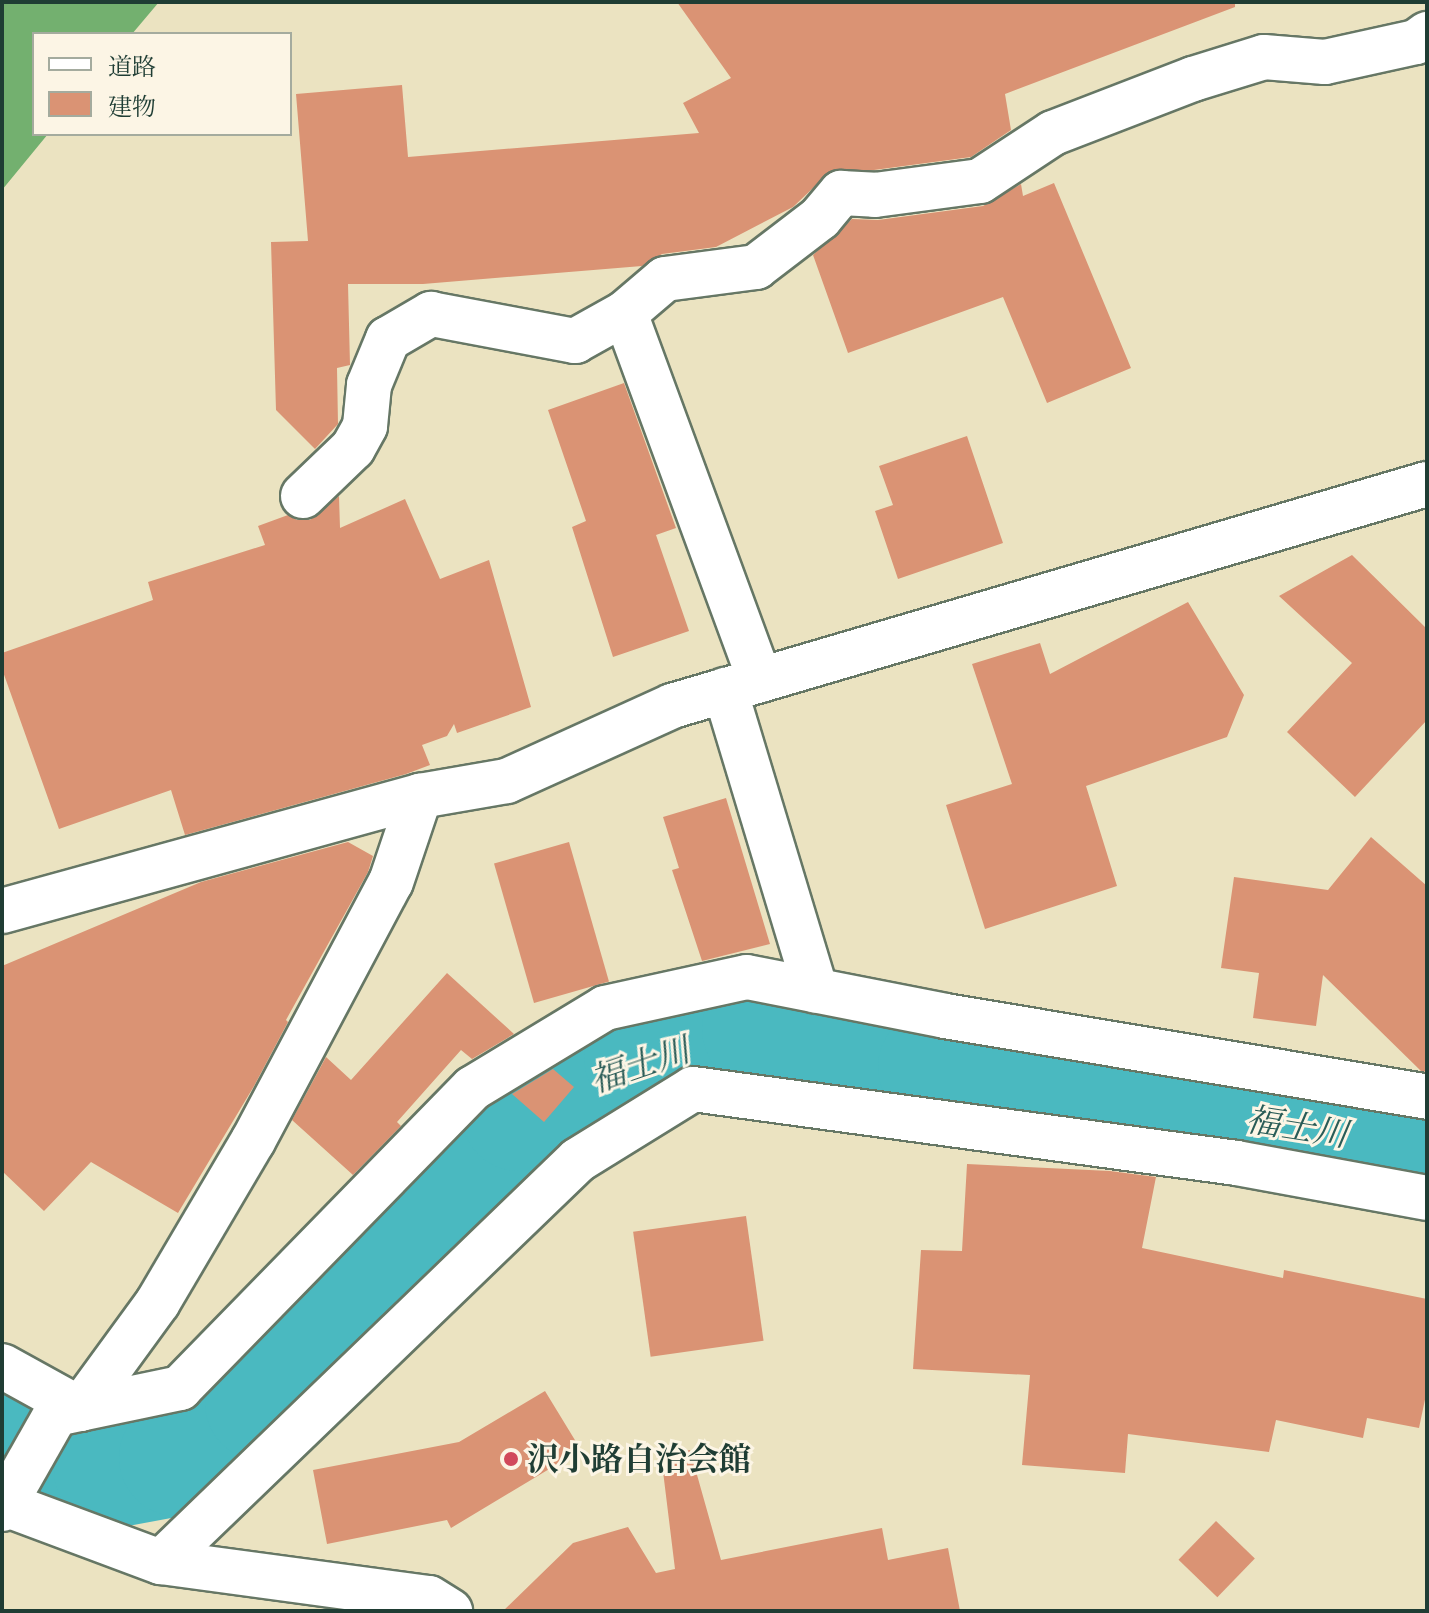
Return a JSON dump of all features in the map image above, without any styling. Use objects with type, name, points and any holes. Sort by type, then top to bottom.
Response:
[{"type":"street","points":[[303,496],[353,448],[365,426],[369,385],[388,339],[431,314],[575,341],[625,313],[665,279],[756,267],[820,218],[841,193],[875,195],[980,181],[1053,133],[1193,79],[1264,57],[1325,62],[1416,42],[1427,34]]},
{"type":"street","points":[[625,313],[742,685],[816,991]]},
{"type":"street","points":[[2,911],[420,796],[507,781],[672,706],[1427,484]]},
{"type":"street","points":[[420,796],[391,882],[253,1141],[158,1302],[68,1412],[8,1498],[161,1562],[429,1598],[450,1611]]},
{"type":"street","points":[[2,1366],[68,1412],[180,1388],[473,1088],[605,1008],[747,977],[1128,1048],[1427,1097]]},
{"type":"street","points":[[161,1562],[578,1160],[693,1089],[1237,1163],[1427,1198]]},
{"type":"green space","points":[[2,2],[159,2],[134,32],[32,32],[32,136],[46,136],[2,190]]},
{"type":"building","points":[[677,2],[1235,2],[1235,7],[1005,94],[1011,130],[971,157],[874,170],[832,170],[793,207],[716,247],[662,254],[642,266],[423,284],[348,284],[350,365],[337,368],[338,424],[315,449],[276,410],[271,242],[308,241],[296,94],[402,85],[408,157],[699,133],[683,103],[731,78]]},
{"type":"building","points":[[1054,183],[1131,368],[1047,403],[1003,297],[848,353],[813,255],[852,219],[878,220],[983,206],[1021,184],[1023,196]]},
{"type":"building","points":[[624,383],[676,528],[656,535],[689,631],[613,657],[572,527],[586,521],[548,410]]},
{"type":"building","points":[[967,436],[1003,543],[898,579],[875,511],[893,505],[879,466]]},
{"type":"building","points":[[339,496],[340,528],[405,499],[440,579],[489,560],[531,707],[457,733],[454,724],[447,736],[422,745],[430,765],[406,774],[185,835],[171,790],[59,829],[2,669],[2,653],[153,600],[148,582],[265,545],[258,526],[288,515],[297,520],[310,520]]},
{"type":"building","points":[[1352,555],[1427,629],[1427,720],[1355,797],[1287,732],[1352,663],[1279,596]]},
{"type":"building","points":[[1188,602],[1244,695],[1227,737],[1086,786],[1117,886],[985,929],[946,805],[1012,784],[972,664],[1040,643],[1050,674]]},
{"type":"building","points":[[726,798],[770,944],[702,961],[672,870],[679,868],[663,817]]},
{"type":"building","points":[[1371,837],[1427,886],[1427,1072],[1421,1071],[1323,975],[1316,1026],[1253,1018],[1259,973],[1221,968],[1234,877],[1328,890]]},
{"type":"building","points":[[348,842],[373,856],[368,872],[286,1020],[288,1022],[254,1086],[178,1213],[91,1162],[44,1211],[2,1171],[2,966],[201,882]]},
{"type":"building","points":[[569,842],[609,981],[534,1003],[494,863]]},
{"type":"building","points":[[447,973],[514,1034],[472,1059],[461,1050],[397,1122],[401,1126],[353,1175],[292,1120],[326,1057],[351,1080]]},
{"type":"building","points":[[553,1069],[574,1087],[544,1122],[512,1094]]},
{"type":"building","points":[[967,1164],[1110,1171],[1156,1177],[1142,1248],[1283,1278],[1284,1270],[1427,1299],[1427,1390],[1419,1428],[1367,1418],[1363,1438],[1276,1420],[1269,1452],[1128,1434],[1125,1473],[1022,1465],[1030,1375],[913,1369],[921,1250],[962,1251]]},
{"type":"building","points":[[746,1216],[764,1341],[651,1357],[633,1232]]},
{"type":"building","points":[[545,1391],[581,1450],[451,1528],[447,1520],[327,1544],[313,1470],[459,1442]]},
{"type":"building","points":[[690,1450],[721,1560],[882,1528],[888,1560],[948,1548],[960,1611],[503,1611],[573,1543],[628,1527],[656,1573],[675,1569],[661,1455]]},
{"type":"building","points":[[1216,1521],[1255,1559],[1217,1597],[1178,1560]]},
{"type":"waterway","name":"福士川","points":[[2,1426],[112,1470],[177,1458],[263,1403],[519,1113],[642,1057],[760,1029],[936,1067],[1427,1149]]},
{"type":"place","name":"沢小路自治会館","points":[[511,1459]]}]
